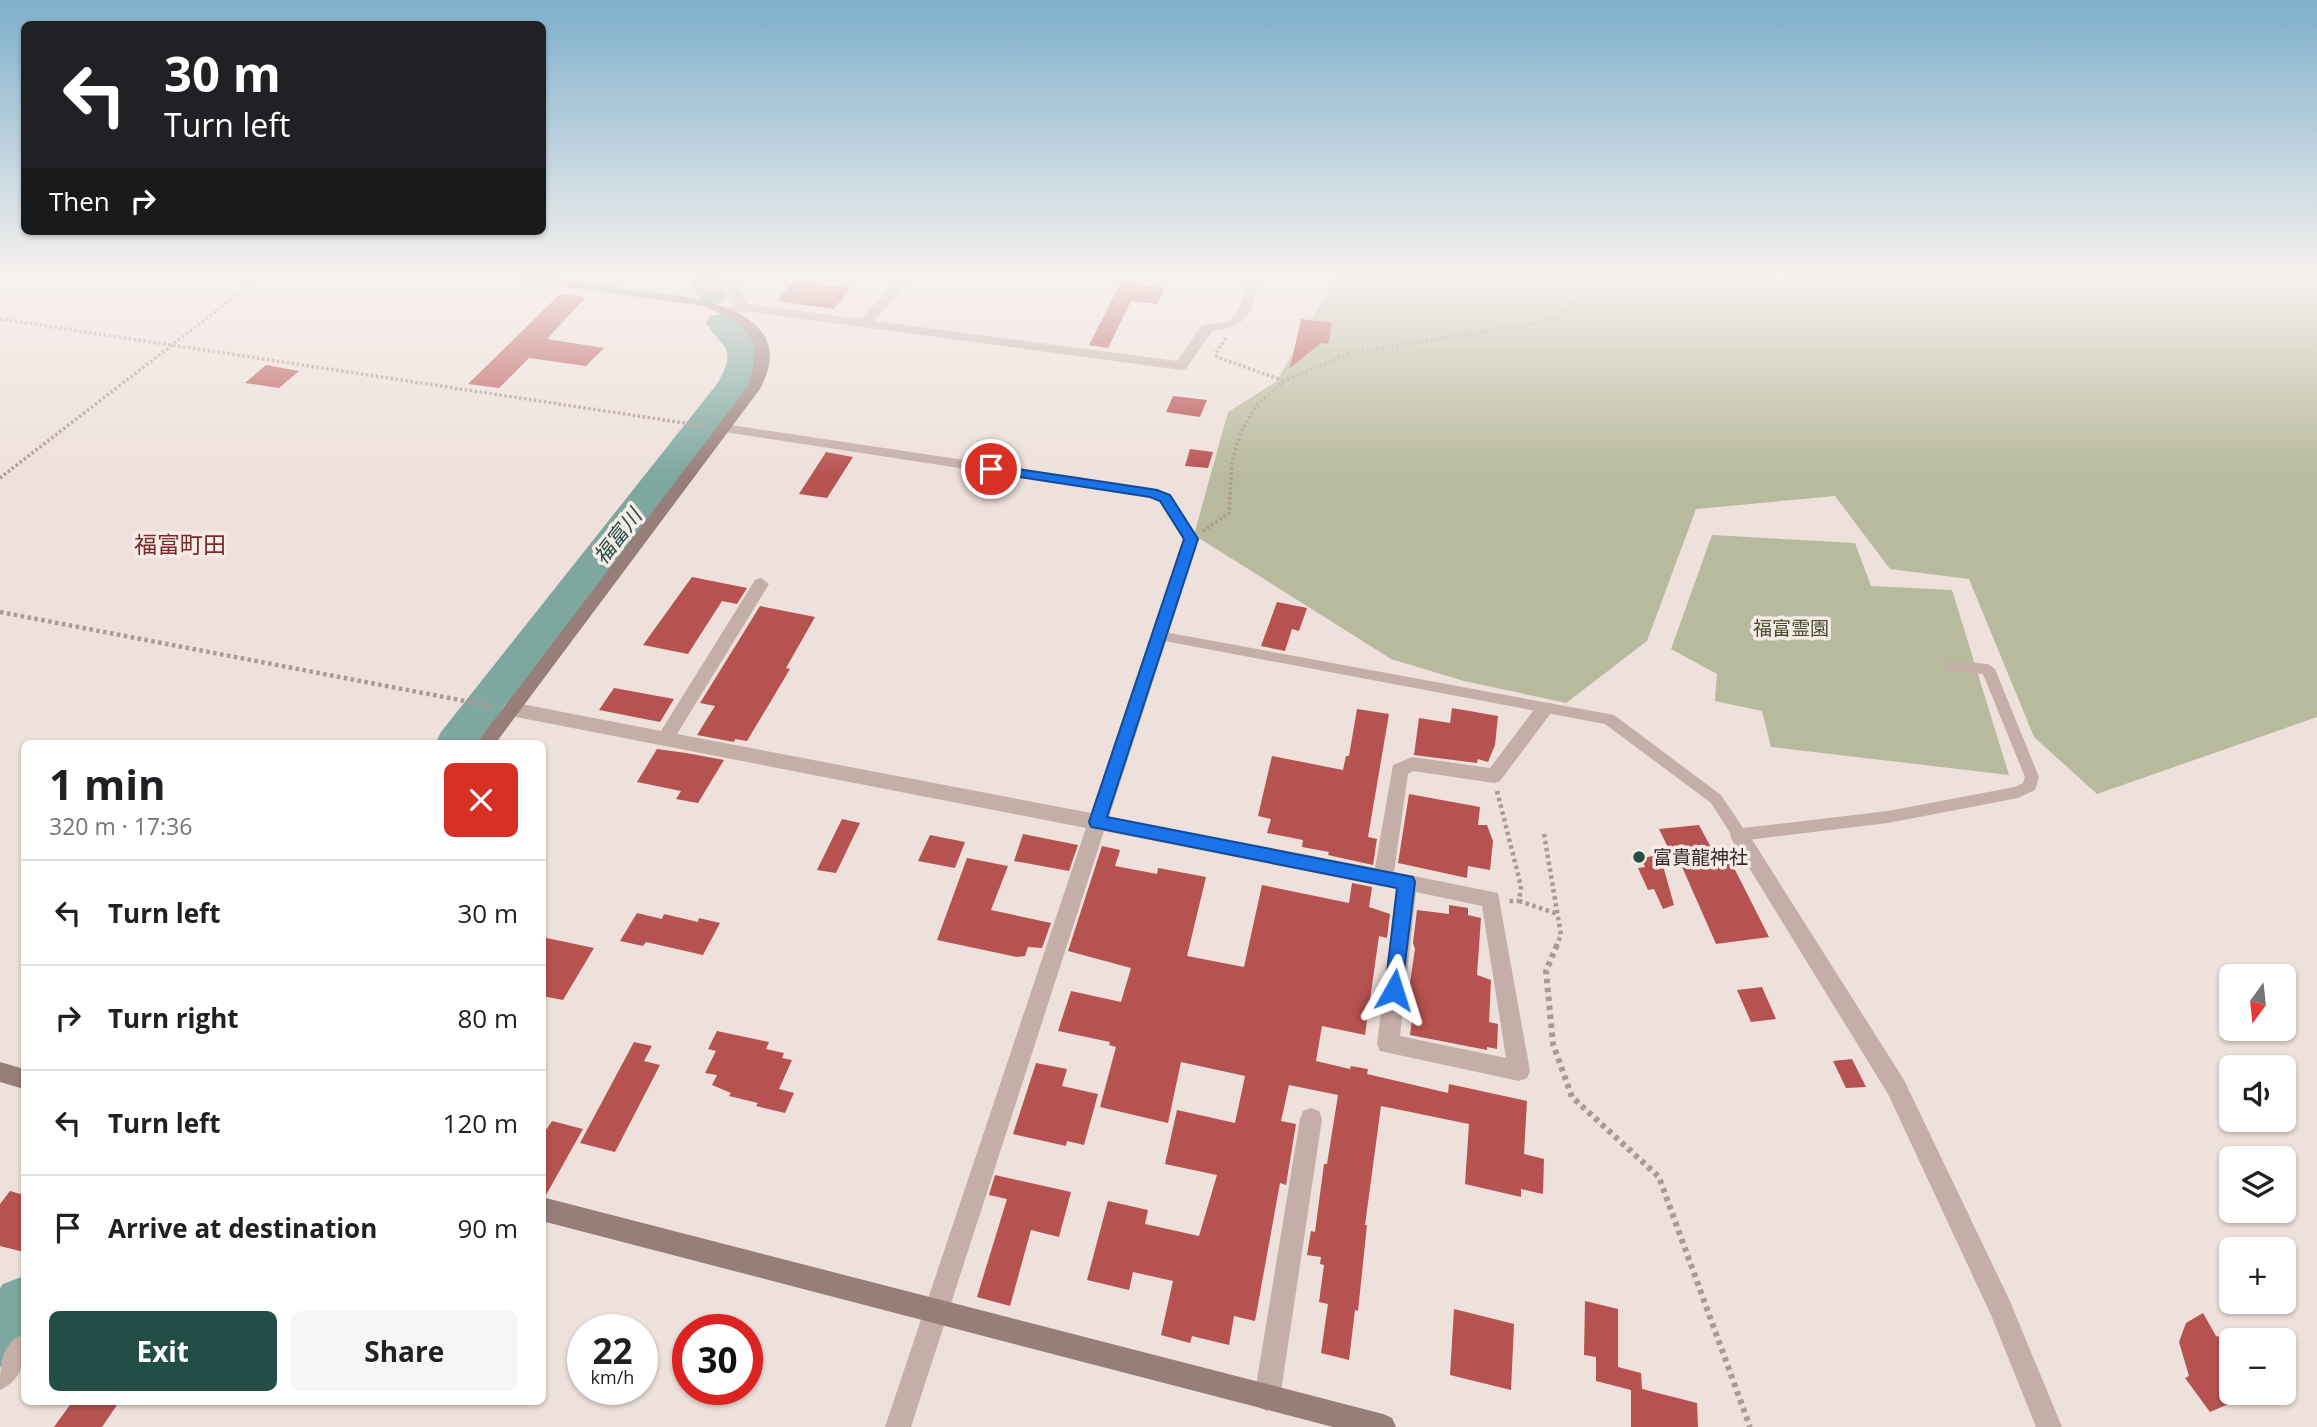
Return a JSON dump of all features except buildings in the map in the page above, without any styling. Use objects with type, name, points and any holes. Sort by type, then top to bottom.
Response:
[{"type":"street","points":[[487,740],[504,708],[715,427],[755,386],[762,366],[763,349],[760,344]]},
{"type":"street","points":[[1016,344],[1181,366],[1196,344]]},
{"type":"street","points":[[715,427],[1152,493],[1165,498],[1191,539],[898,1427]]},
{"type":"street","points":[[665,739],[761,584]]},
{"type":"street","points":[[504,708],[1097,822],[1406,882],[1491,899],[1519,1071],[1388,1044],[1406,882]]},
{"type":"street","points":[[1383,878],[1399,770],[1412,764],[1494,776],[1545,708]]},
{"type":"street","points":[[1739,835],[1896,1087],[2000,1308],[2049,1427]]},
{"type":"street","points":[[0,1072],[21,1078]]},
{"type":"street","points":[[1267,1398],[1311,1119]]},
{"type":"street","points":[[546,1210],[1383,1427]]},
{"type":"street","points":[[0,1377],[21,1350]]},
{"type":"lane","points":[[1159,636],[1609,719],[1716,799],[1739,835],[1888,817],[2018,792],[2030,786],[2032,777],[1988,669],[1951,666]]},
{"type":"path","points":[[163,344],[715,427]]},
{"type":"path","points":[[1222,344],[1216,353],[1217,357],[1284,381]]},
{"type":"path","points":[[1191,539],[1229,513],[1232,462],[1240,434],[1256,406],[1284,381],[1350,353],[1409,344]]},
{"type":"path","points":[[0,478],[172,345]]},
{"type":"path","points":[[0,612],[504,708]]},
{"type":"path","points":[[1494,776],[1521,886],[1519,901]]},
{"type":"path","points":[[1544,834],[1561,936],[1546,971],[1553,1044],[1572,1097],[1659,1177],[1750,1427]]},
{"type":"path","points":[[1491,899],[1519,901],[1558,914]]},
{"type":"green space","points":[[1298,344],[2317,344],[2317,717],[2097,794],[2034,737],[1969,579],[1890,569],[1835,496],[1696,509],[1647,641],[1566,703],[1464,681],[1391,659],[1194,535],[1228,412],[1277,381]]},
{"type":"green space","name":"福富霊園","points":[[1712,535],[1855,543],[1871,586],[1952,590],[2009,775],[1771,747],[1762,711],[1715,701],[1717,674],[1671,649]]},
{"type":"waterway","name":"福富川","points":[[459,740],[731,388],[743,361],[744,353],[740,344]]},
{"type":"waterway","name":"福富川","points":[[0,1337],[21,1309]]},
{"type":"place","name":"富貴龍神社","points":[[1639,857]]},
{"type":"district","name":"福富町田","points":[[180,544]]},
{"type":"route","points":[[991,469],[1152,493],[1165,498],[1191,539],[1097,822],[1406,882],[1394,990]]}]
